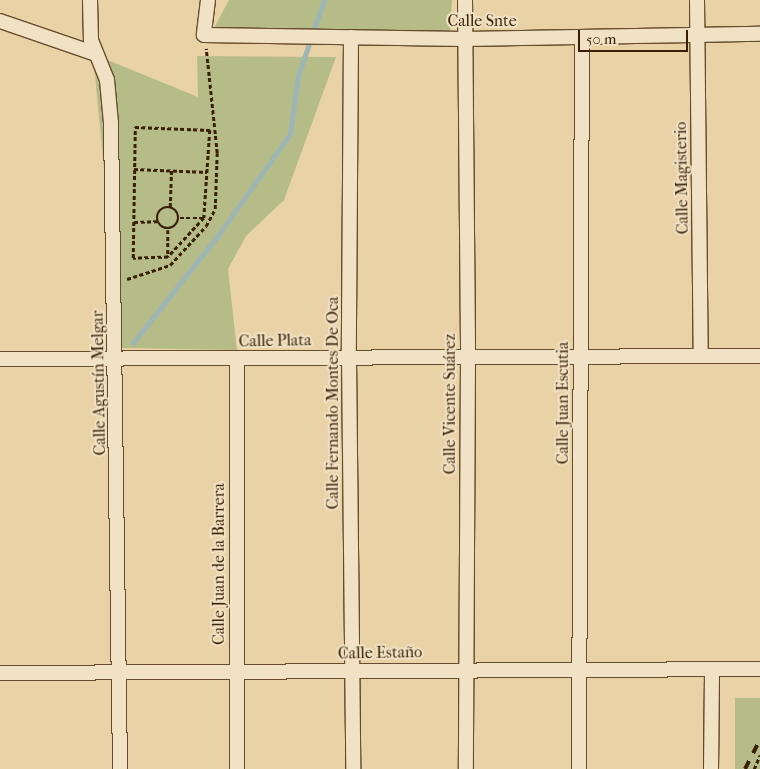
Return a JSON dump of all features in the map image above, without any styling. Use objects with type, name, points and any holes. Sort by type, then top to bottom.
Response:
[{"type":"street","name":"Calle Agustín Melgar","points":[[90,0],[91,40],[107,80],[110,105],[117,360],[120,769]]},
{"type":"street","points":[[204,35],[208,0]]},
{"type":"street","name":"Calle Vicente Suárez","points":[[465,0],[468,359],[466,769]]},
{"type":"street","name":"Calle Magisterio","points":[[696,0],[701,356]]},
{"type":"street","points":[[0,21],[96,54]]},
{"type":"street","name":"Calle Snte","points":[[204,35],[464,39],[760,34]]},
{"type":"street","name":"Calle Fernando Montes De Oca","points":[[351,36],[349,357],[353,769]]},
{"type":"street","name":"Calle Juan Escutia","points":[[579,769],[582,37]]},
{"type":"street","name":"Calle Plata","points":[[0,359],[117,360],[349,357],[468,359],[760,356]]},
{"type":"street","name":"Calle Juan de la Barrera","points":[[237,358],[237,769]]},
{"type":"street","name":"Calle Estaño","points":[[0,673],[120,674],[578,669],[712,671],[760,669]]},
{"type":"street","points":[[711,769],[712,671]]},
{"type":"path","points":[[115,282],[170,265],[206,226],[216,209],[217,153],[204,35]]},
{"type":"path","points":[[135,127],[210,130],[207,172],[204,218],[168,257],[133,258],[135,127]]},
{"type":"path","points":[[134,169],[207,172]]},
{"type":"path","points":[[170,170],[170,207]]},
{"type":"path","points":[[168,230],[178,225],[180,218],[177,211],[170,207]]},
{"type":"path","points":[[157,221],[160,211],[170,207]]},
{"type":"path","points":[[180,218],[204,218]]},
{"type":"path","points":[[134,222],[157,221],[168,230]]},
{"type":"path","points":[[168,230],[168,257]]},
{"type":"path","points":[[754,769],[760,755]]},
{"type":"green space","points":[[229,0],[452,0],[450,34],[214,28]]},
{"type":"green space","points":[[93,54],[198,97],[197,56],[336,57],[284,200],[246,236],[228,269],[237,350],[121,348]]},
{"type":"green space","points":[[735,698],[760,698],[760,769],[735,769]]},
{"type":"waterway","points":[[133,343],[219,234],[290,134],[298,76],[324,0]]},
{"type":"railway","points":[[745,769],[760,739]]}]
